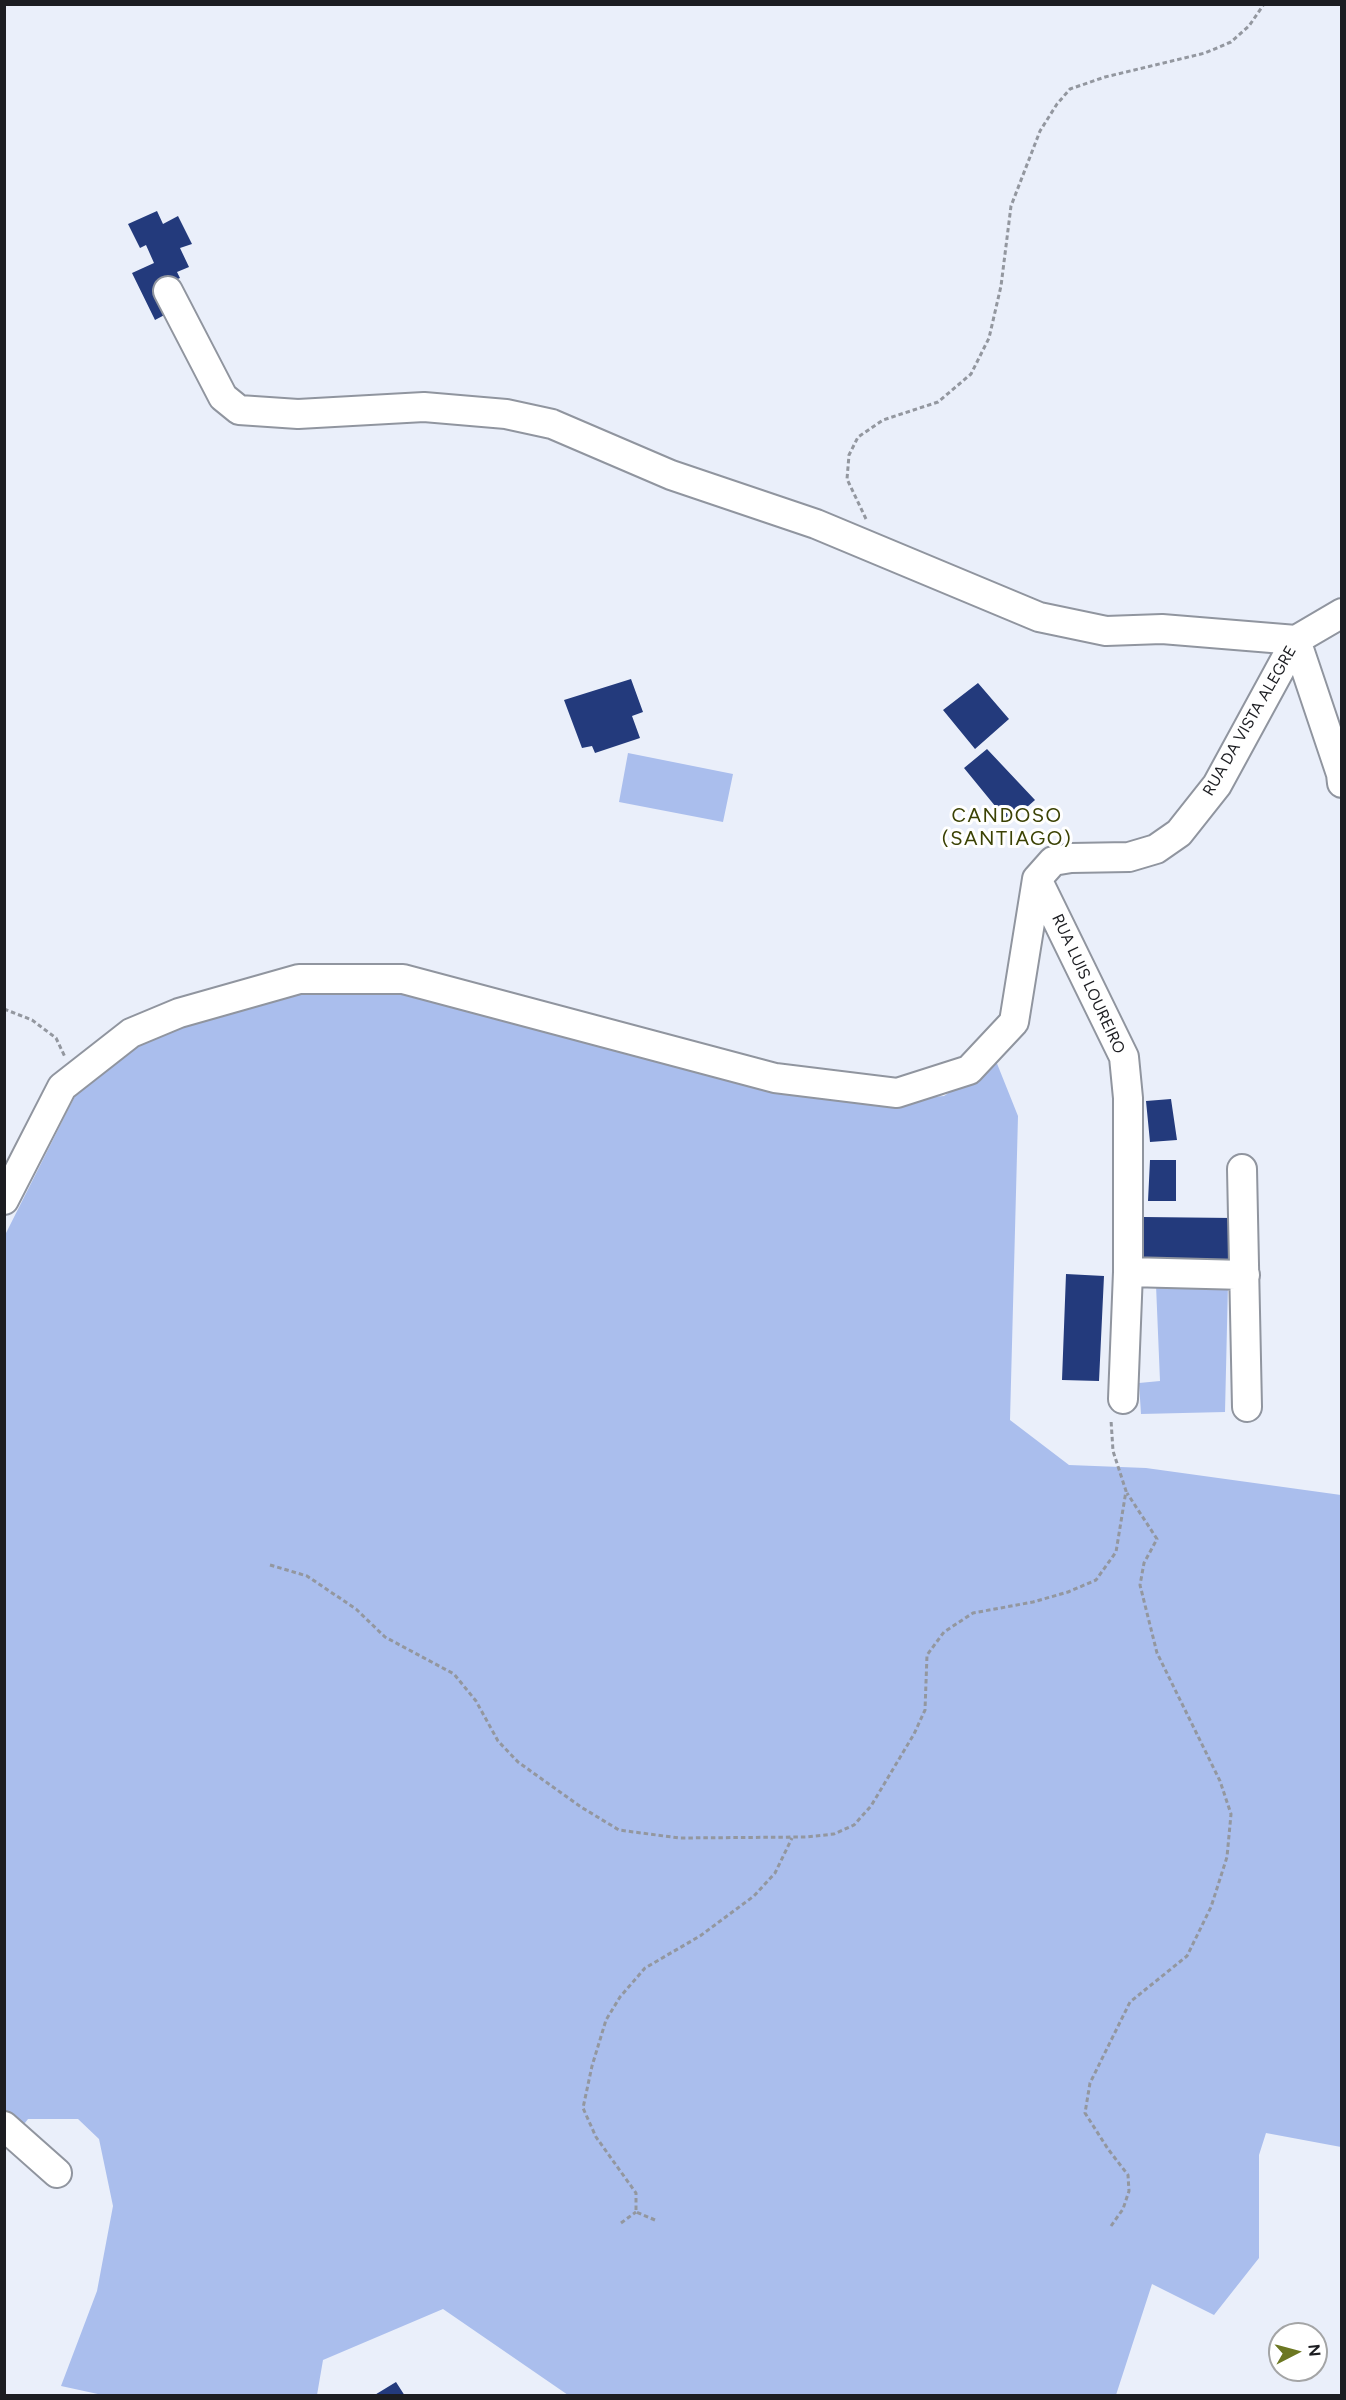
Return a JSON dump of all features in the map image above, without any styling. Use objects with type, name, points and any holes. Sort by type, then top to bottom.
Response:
[{"type":"street","points":[[168,291],[223,397],[239,410],[298,414],[424,407],[506,414],[552,424],[671,475],[816,524],[1040,617],[1106,631],[1162,629],[1296,640],[1341,774],[1341,783]]},
{"type":"street","name":"RUA DA VISTA ALEGRE","points":[[1037,879],[1053,861],[1071,858],[1129,857],[1156,849],[1179,833],[1217,785],[1296,640],[1341,613]]},
{"type":"street","points":[[4,1200],[62,1087],[131,1033],[179,1013],[299,979],[403,979],[775,1078],[897,1093],[969,1070],[1014,1022],[1037,879]]},
{"type":"street","name":"RUA LUIS LOUREIRO","points":[[1037,879],[1124,1057],[1128,1098],[1128,1272],[1123,1399]]},
{"type":"street","points":[[1242,1170],[1247,1407]]},
{"type":"street","points":[[1128,1272],[1245,1275]]},
{"type":"street","points":[[4,2126],[57,2173]]},
{"type":"path","points":[[880,551],[847,479],[849,455],[858,437],[883,420],[938,402],[971,374],[989,338],[1001,286],[1011,206],[1040,131],[1057,104],[1070,88],[1105,77],[1205,53],[1230,42],[1249,26],[1264,4]]},
{"type":"path","points":[[4,1009],[32,1020],[56,1038],[75,1077]]},
{"type":"path","points":[[1111,2226],[1123,2209],[1129,2192],[1128,2175],[1085,2113],[1090,2083],[1130,2002],[1187,1956],[1211,1907],[1227,1857],[1232,1814],[1220,1781],[1157,1653],[1140,1585],[1144,1563],[1157,1539],[1126,1491],[1113,1451],[1111,1412],[1123,1399]]},
{"type":"path","points":[[270,1565],[306,1576],[356,1609],[385,1637],[454,1674],[476,1701],[498,1741],[518,1762],[581,1807],[619,1830],[679,1838],[792,1838],[834,1834],[854,1825],[871,1806],[925,1710],[927,1655],[944,1632],[973,1613],[1033,1602],[1068,1592],[1096,1580],[1116,1552],[1126,1491]]},
{"type":"path","points":[[636,2212],[636,2193],[596,2137],[583,2108],[592,2066],[606,2020],[620,1998],[645,1968],[700,1936],[754,1896],[776,1873],[792,1838]]},
{"type":"path","points":[[636,2212],[655,2220]]},
{"type":"path","points":[[621,2223],[636,2212]]},
{"type":"shaded area","points":[[628,753],[733,774],[723,822],[619,802]]},
{"type":"shaded area","points":[[313,989],[409,992],[614,1050],[756,1086],[873,1102],[944,1096],[996,1061],[1018,1116],[1010,1420],[1069,1465],[1146,1468],[1341,1495],[1341,2147],[1266,2133],[1259,2155],[1259,2258],[1214,2315],[1152,2284],[1116,2395],[568,2395],[443,2309],[323,2360],[317,2395],[107,2396],[61,2386],[97,2291],[113,2206],[99,2139],[78,2119],[28,2119],[5,2149],[5,1235],[75,1096],[140,1045],[216,1013]]},
{"type":"shaded area","points":[[1228,1284],[1225,1412],[1141,1414],[1139,1383],[1160,1381],[1156,1285]]},
{"type":"building","points":[[157,211],[163,224],[178,216],[192,244],[180,248],[189,267],[177,272],[180,278],[159,287],[172,311],[155,320],[132,273],[154,263],[146,245],[140,248],[128,224]]},
{"type":"building","points":[[631,679],[643,712],[632,716],[640,738],[595,753],[592,746],[582,748],[564,700]]},
{"type":"building","points":[[978,683],[1009,719],[975,749],[943,710]]},
{"type":"building","points":[[987,749],[1035,800],[1009,823],[964,768]]},
{"type":"building","points":[[1171,1099],[1177,1140],[1150,1142],[1146,1101]]},
{"type":"building","points":[[1150,1160],[1176,1160],[1176,1201],[1148,1201]]},
{"type":"building","points":[[1144,1217],[1233,1218],[1232,1267],[1143,1265]]},
{"type":"building","points":[[1066,1274],[1104,1276],[1099,1381],[1062,1380]]},
{"type":"building","points":[[396,2382],[405,2396],[373,2396]]},
{"type":"district","name":"CANDOSO (SANTIAGO)","points":[[1007,828]]}]
